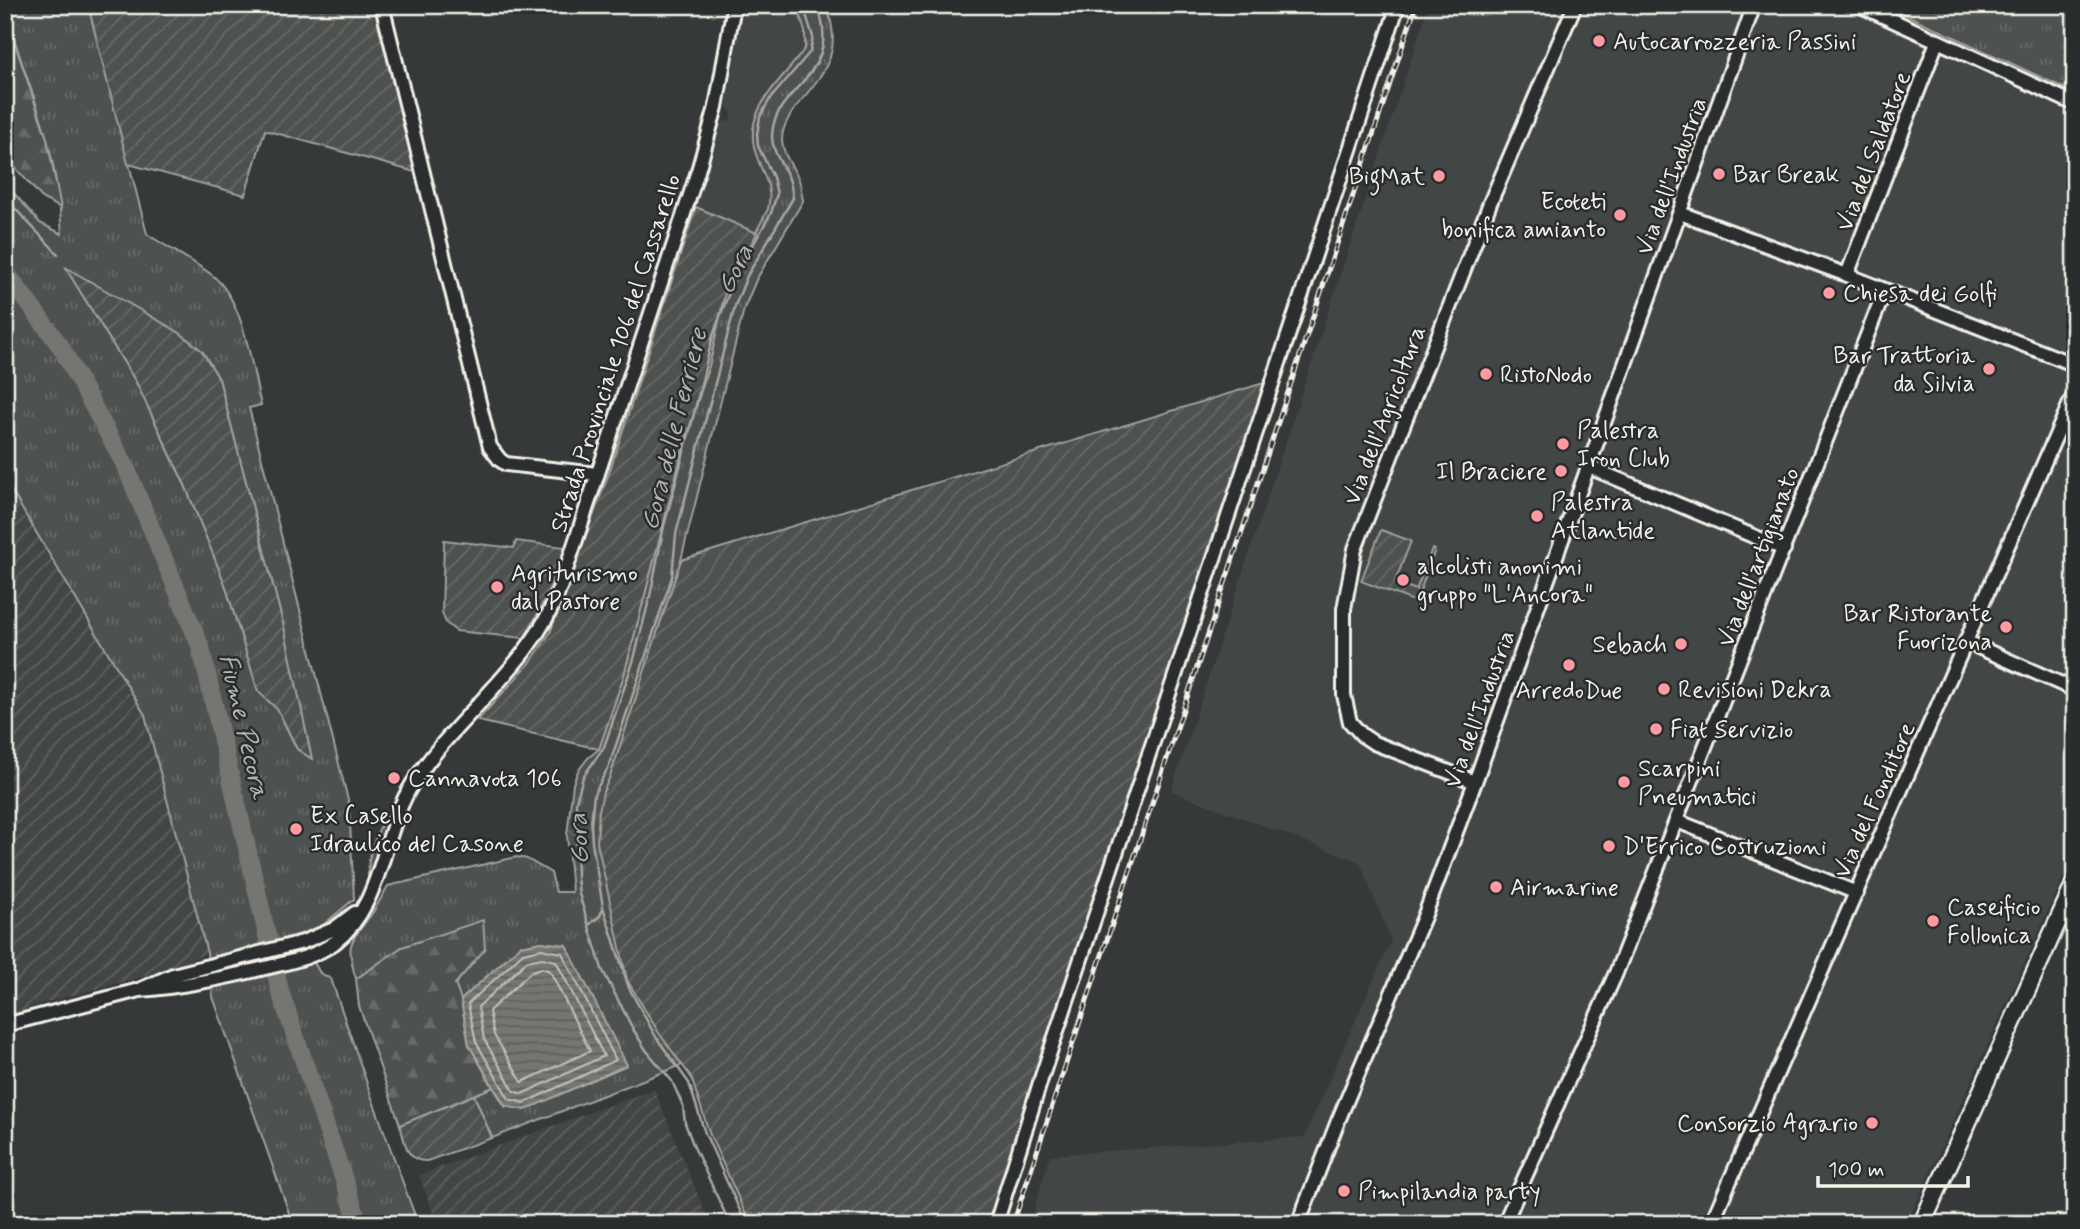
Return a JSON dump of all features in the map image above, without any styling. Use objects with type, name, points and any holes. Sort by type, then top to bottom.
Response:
[{"type":"main road","points":[[1922,1224],[2075,883]]},
{"type":"street","points":[[382,5],[490,447],[506,464],[597,474]]},
{"type":"street","name":"Strada Provinciale 106 del Cassarello","points":[[139,990],[175,988],[308,957],[344,934],[363,906],[379,872],[392,825],[413,782],[530,645],[549,616],[708,137],[718,98],[734,5]]},
{"type":"street","points":[[996,1224],[1042,1076],[1398,5]]},
{"type":"street","name":"Via dell'Agricoltura","points":[[1475,782],[1374,743],[1350,722],[1342,675],[1346,587],[1355,549],[1393,448],[1490,203],[1575,5]]},
{"type":"street","name":"Via dell'Industria","points":[[1298,1224],[1338,1121],[1424,917],[1475,782],[1754,5]]},
{"type":"street","points":[[1859,5],[2075,104]]},
{"type":"street","name":"Via del Saldatore","points":[[1847,275],[1937,42]]},
{"type":"street","points":[[1680,213],[1847,275],[2075,365]]},
{"type":"street","name":"Via dell'artigianato","points":[[1504,1224],[1597,1017],[1677,821],[1885,290]]},
{"type":"street","name":"Via del Fonditore","points":[[1710,1224],[2075,392]]},
{"type":"street","points":[[1589,467],[1784,549]]},
{"type":"street","points":[[1967,642],[2075,690]]},
{"type":"street","points":[[1677,821],[1857,893]]},
{"type":"street","name":"Strada Provinciale 106 del Cassarello","points":[[5,1025],[139,990],[173,975],[303,942],[334,929],[363,906]]},
{"type":"shaded area","points":[[743,5],[797,5],[806,42],[761,169],[770,186],[771,197],[757,233],[696,207],[720,123],[731,120],[732,113],[726,107]]},
{"type":"shaded area","points":[[1429,5],[1885,5],[2075,93],[2075,851],[1907,1224],[1030,1224],[1050,1155],[1304,1137],[1391,940],[1360,862],[1171,791]]},
{"type":"shaded area","points":[[5,480],[145,715],[207,953],[167,970],[36,1005],[5,1018]]},
{"type":"shaded area","points":[[654,1089],[710,1224],[437,1224],[419,1175]]},
{"type":"green space","points":[[5,5],[88,5],[147,234],[212,275],[223,286],[239,317],[261,405],[249,408],[349,804],[354,899],[317,930],[298,935],[320,973],[331,979],[418,1224],[293,1224],[213,997],[207,953],[145,715],[5,480],[5,183],[40,223],[62,234],[50,150]],"holes":[[[66,268],[180,333],[202,351],[219,379],[284,627],[311,758],[297,749],[278,710],[258,691],[225,584],[185,485],[136,382]]]},
{"type":"green space","points":[[88,5],[374,5],[415,172],[265,130],[245,195],[128,164]]},
{"type":"green space","points":[[797,5],[826,5],[833,36],[829,60],[791,114],[782,136],[784,151],[799,180],[803,201],[756,280],[744,309],[681,560],[603,792],[627,980],[682,1065],[492,1138],[474,1095],[493,1087],[505,1106],[520,946],[461,1000],[455,984],[485,949],[402,947],[356,979],[350,950],[354,938],[388,886],[517,857],[527,859],[551,873],[556,892],[572,892],[567,835],[573,784],[578,771],[599,749],[624,675],[684,445],[710,362],[725,292],[768,209],[769,189],[753,141],[754,125],[766,98],[805,48],[805,32]]},
{"type":"green space","points":[[1885,5],[2075,5],[2075,93]]},
{"type":"green space","points":[[5,7],[47,139],[61,208],[43,199],[5,156]]},
{"type":"green space","points":[[696,207],[757,233],[725,292],[710,362],[684,445],[624,675],[599,749],[478,720],[530,663],[550,633],[609,473]]},
{"type":"green space","points":[[65,267],[180,333],[202,351],[219,379],[284,627],[312,759],[297,749],[278,710],[258,691],[225,584],[185,485],[136,382]]},
{"type":"green space","points":[[1267,382],[993,1224],[750,1224],[710,1135],[691,1077],[659,1033],[627,980],[597,842],[603,792],[681,560]]},
{"type":"green space","points":[[1381,530],[1411,541],[1395,582],[1416,590],[1432,549],[1435,550],[1416,602],[1361,581]]},
{"type":"green space","name":"Agriturismo dal Pastore","points":[[444,540],[514,548],[516,541],[565,547],[547,594],[524,638],[456,631],[446,623],[442,612]]},
{"type":"green space","points":[[390,812],[369,881],[368,865],[373,845]]},
{"type":"green space","points":[[483,920],[485,949],[455,984],[461,1000],[469,1045],[493,1087],[400,1125],[359,1006],[356,979],[402,947]]},
{"type":"green space","points":[[474,1095],[492,1138],[427,1161],[411,1155],[400,1125]]},
{"type":"water","points":[[541,942],[566,945],[627,1065],[525,1110],[505,1106],[469,1045],[461,1000],[520,946]]},
{"type":"waterway","name":"Gora delle Ferriere","points":[[730,1224],[694,1147],[685,1123],[683,1106],[672,1081],[646,1050],[602,969],[579,894],[576,802],[583,777],[604,747],[634,659],[664,526],[713,335],[735,277],[771,213],[777,194],[773,177],[758,146],[757,134],[760,117],[770,99],[810,52],[813,37],[803,5]]},
{"type":"waterway","name":"Gora","points":[[590,924],[600,916],[603,907],[592,842],[594,794],[609,766],[672,577],[676,534],[735,306],[747,276],[793,198],[789,179],[775,152],[772,136],[775,119],[783,104],[815,65],[822,49],[823,29],[817,5]]},
{"type":"waterway","points":[[5,198],[58,254]]},
{"type":"waterway","name":"Fiume Pecora","points":[[5,271],[61,347],[125,465],[201,648],[280,991],[359,1224]]},
{"type":"waterway","points":[[603,907],[629,988],[656,1037],[689,1083],[705,1133],[746,1224]]},
{"type":"railway","points":[[1013,1224],[1416,5]]},
{"type":"place","name":"Autocarrozzeria Passini","points":[[1599,41]]},
{"type":"place","name":"Bar Break","points":[[1719,174]]},
{"type":"place","name":"BigMat","points":[[1439,176]]},
{"type":"place","name":"Ecoteti bonifica amianto","points":[[1620,215]]},
{"type":"place","name":"Chiesa dei Golfi","points":[[1829,293]]},
{"type":"place","name":"Bar Trattoria da Silvia","points":[[1989,369]]},
{"type":"place","name":"RistoNodo","points":[[1486,374]]},
{"type":"place","name":"Palestra Iron Club","points":[[1563,444]]},
{"type":"place","name":"Il Braciere","points":[[1561,471]]},
{"type":"place","name":"Palestra Atlantide","points":[[1537,516]]},
{"type":"place","name":"alcolisti anonimi gruppo \"L'Ancora\"","points":[[1403,580]]},
{"type":"place","name":"Agriturismo dal Pastore","points":[[497,587]]},
{"type":"place","name":"Bar Ristorante Fuorizona","points":[[2006,627]]},
{"type":"place","name":"Sebach","points":[[1681,644]]},
{"type":"place","name":"ArredoDue","points":[[1569,665]]},
{"type":"place","name":"Revisioni Dekra","points":[[1664,689]]},
{"type":"place","name":"Fiat Servizio","points":[[1656,729]]},
{"type":"place","name":"Cannavota 106","points":[[394,778]]},
{"type":"place","name":"Scarpini Pneumatici","points":[[1624,782]]},
{"type":"place","name":"Ex Casello Idraulico del Casone","points":[[296,829]]},
{"type":"place","name":"D'Errico Costruzioni","points":[[1609,846]]},
{"type":"place","name":"Airmarine","points":[[1496,887]]},
{"type":"place","name":"Caseificio Follonica","points":[[1933,921]]},
{"type":"place","name":"Consorzio Agrario","points":[[1872,1123]]},
{"type":"place","name":"Pimpilandia party","points":[[1344,1191]]}]
